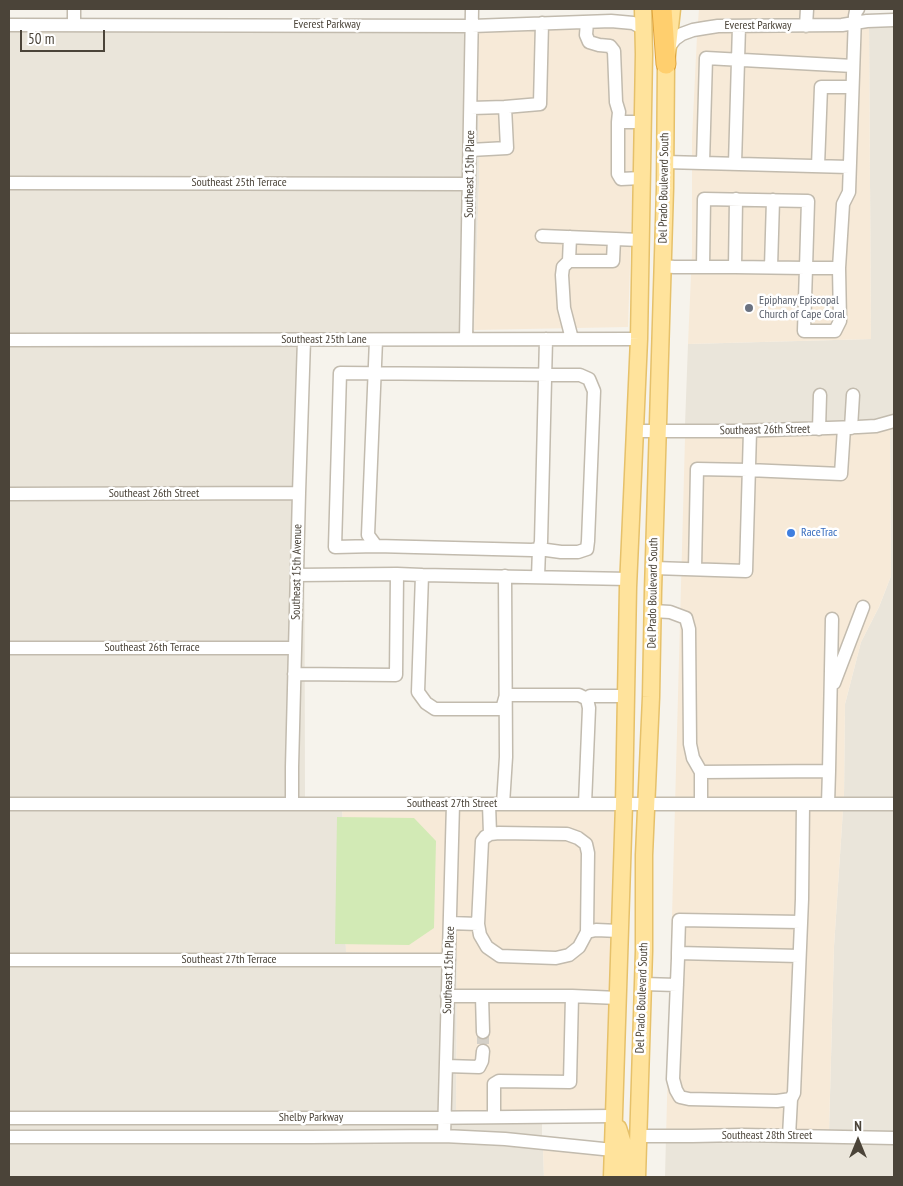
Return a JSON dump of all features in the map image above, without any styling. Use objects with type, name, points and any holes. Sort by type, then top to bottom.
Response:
[{"type":"highway","points":[[662,9],[667,56]]},
{"type":"main road","name":"Del Prado Boulevard South","points":[[612,1177],[629,579],[639,339],[644,9]]},
{"type":"main road","name":"Del Prado Boulevard South","points":[[637,1177],[646,804],[651,696],[663,266],[667,56],[672,9]]},
{"type":"main road","points":[[617,1029],[626,1054],[625,1105],[639,1136]]},
{"type":"main road","points":[[614,1116],[625,1150],[625,1177]]},
{"type":"street","points":[[74,9],[74,25]]},
{"type":"street","name":"Southeast 15th Place","points":[[466,340],[472,9]]},
{"type":"street","points":[[806,26],[807,9]]},
{"type":"street","points":[[703,267],[704,199],[808,201],[804,331],[835,331],[840,321],[839,268],[843,204],[848,192],[855,23],[856,11],[858,9]]},
{"type":"street","name":"Everest Parkway","points":[[667,56],[678,36],[693,30],[718,26],[806,26],[894,20]]},
{"type":"street","points":[[471,108],[540,104],[542,22]]},
{"type":"street","name":"Everest Parkway","points":[[9,25],[472,26],[542,22],[624,22],[633,23],[644,28]]},
{"type":"street","points":[[587,22],[586,35],[589,42],[610,46],[614,51],[616,102],[619,112],[618,174],[621,179],[641,178]]},
{"type":"street","points":[[736,164],[739,26]]},
{"type":"street","points":[[703,163],[706,58],[853,66]]},
{"type":"street","points":[[818,166],[821,87],[852,87]]},
{"type":"street","points":[[470,150],[507,148],[505,107]]},
{"type":"street","points":[[618,122],[643,122]]},
{"type":"street","points":[[665,162],[849,167]]},
{"type":"street","name":"Southeast 25th Terrace","points":[[9,183],[470,184]]},
{"type":"street","points":[[735,267],[736,199]]},
{"type":"street","points":[[771,267],[773,200]]},
{"type":"street","points":[[542,236],[640,240]]},
{"type":"street","points":[[570,238],[569,261],[563,267],[562,283],[564,308],[572,339]]},
{"type":"street","points":[[569,261],[613,261],[614,239]]},
{"type":"street","points":[[663,266],[839,268]]},
{"type":"street","name":"Southeast 25th Lane","points":[[9,340],[639,339]]},
{"type":"street","name":"Southeast 15th Avenue","points":[[292,804],[304,340]]},
{"type":"street","points":[[376,340],[368,535],[376,546]]},
{"type":"street","points":[[538,577],[541,542],[546,340]]},
{"type":"street","points":[[340,373],[375,373],[580,375],[589,379],[594,391],[587,549],[578,552],[561,552],[539,549],[335,547],[340,373]]},
{"type":"street","points":[[819,429],[820,395]]},
{"type":"street","points":[[695,569],[697,469],[841,474],[852,395]]},
{"type":"street","name":"Southeast 26th Street","points":[[634,431],[750,431],[847,428],[876,426],[894,421]]},
{"type":"street","points":[[654,568],[746,571],[750,431]]},
{"type":"street","name":"Southeast 26th Street","points":[[9,494],[299,493]]},
{"type":"street","points":[[297,575],[397,574],[629,579]]},
{"type":"street","points":[[294,674],[396,675],[397,574]]},
{"type":"street","points":[[422,575],[418,692],[426,703],[435,709],[502,709],[506,695]]},
{"type":"street","points":[[504,804],[506,757],[505,576]]},
{"type":"street","points":[[831,692],[863,607]]},
{"type":"street","points":[[652,611],[670,612],[686,618],[689,629],[690,744],[693,758],[701,772],[702,804]]},
{"type":"street","points":[[828,804],[832,619]]},
{"type":"street","name":"Southeast 26th Terrace","points":[[9,648],[295,648]]},
{"type":"street","points":[[506,695],[579,695],[587,699]]},
{"type":"street","points":[[587,699],[590,696],[626,696]]},
{"type":"street","points":[[585,804],[589,708],[587,699]]},
{"type":"street","points":[[701,772],[829,771]]},
{"type":"street","name":"Southeast 27th Street","points":[[9,804],[894,804]]},
{"type":"street","name":"Southeast 15th Place","points":[[444,1136],[453,804]]},
{"type":"street","points":[[489,804],[490,834]]},
{"type":"street","points":[[789,1136],[791,1099],[794,1093],[801,922],[803,804]]},
{"type":"street","points":[[490,834],[567,834],[578,838],[586,844],[588,853],[587,932],[580,947],[569,955],[556,958],[508,957],[500,956],[487,948],[480,935],[478,924],[482,841],[490,834]]},
{"type":"street","points":[[791,1099],[777,1101],[689,1099],[680,1097],[673,1079],[679,920],[801,922]]},
{"type":"street","points":[[450,923],[478,924]]},
{"type":"street","points":[[587,932],[596,930],[619,931]]},
{"type":"street","points":[[678,953],[799,956]]},
{"type":"street","name":"Southeast 27th Terrace","points":[[9,960],[449,960]]},
{"type":"street","points":[[643,984],[677,985]]},
{"type":"street","points":[[448,996],[618,998]]},
{"type":"street","points":[[482,996],[482,1032]]},
{"type":"street","points":[[494,1117],[494,1084],[499,1081],[570,1082],[572,996]]},
{"type":"street","points":[[446,1066],[479,1067],[482,1061],[482,1051]]},
{"type":"street","name":"Shelby Parkway","points":[[9,1118],[614,1116]]},
{"type":"street","name":"Shelby Parkway","points":[[9,1138],[444,1136],[505,1139],[613,1150]]},
{"type":"street","name":"Southeast 28th Street","points":[[639,1136],[894,1138]]},
{"type":"shaded area","points":[[699,9],[850,9],[849,17],[842,18],[698,22]]},
{"type":"shaded area","points":[[894,26],[894,414],[858,421],[685,425],[688,344],[871,339],[869,27]]},
{"type":"shaded area","points":[[869,27],[871,339],[688,344],[692,253],[692,138],[697,36],[718,33],[843,32]]},
{"type":"shaded area","points":[[624,28],[636,32],[628,327],[474,330],[479,183],[478,32]]},
{"type":"shaded area","points":[[9,31],[478,32],[479,183],[474,334],[304,335],[305,797],[342,797],[346,952],[457,954],[456,1111],[9,1111]]},
{"type":"shaded area","points":[[894,428],[894,1177],[665,1177],[666,1137],[829,1132],[834,946],[844,794],[845,704],[861,642],[879,607],[891,576],[890,429]]},
{"type":"shaded area","points":[[890,429],[891,576],[879,607],[861,642],[845,704],[844,794],[834,946],[829,1132],[666,1137],[685,438],[859,434]]},
{"type":"shaded area","points":[[342,800],[615,801],[607,1109],[456,1111],[457,954],[346,952]]},
{"type":"shaded area","points":[[542,1123],[542,1136],[438,1129],[9,1131],[9,1124]]},
{"type":"shaded area","points":[[444,1142],[543,1149],[544,1177],[9,1177],[9,1144]]},
{"type":"shaded area","points":[[543,1149],[606,1155],[605,1177],[544,1177]]},
{"type":"green space","points":[[337,817],[414,818],[436,841],[434,928],[409,945],[335,944]]},
{"type":"tunnel","points":[[483,1032],[483,1051]]},
{"type":"place","name":"Epiphany Episcopal Church of Cape Coral","points":[[749,308]]},
{"type":"place","name":"RaceTrac","points":[[791,533]]}]
